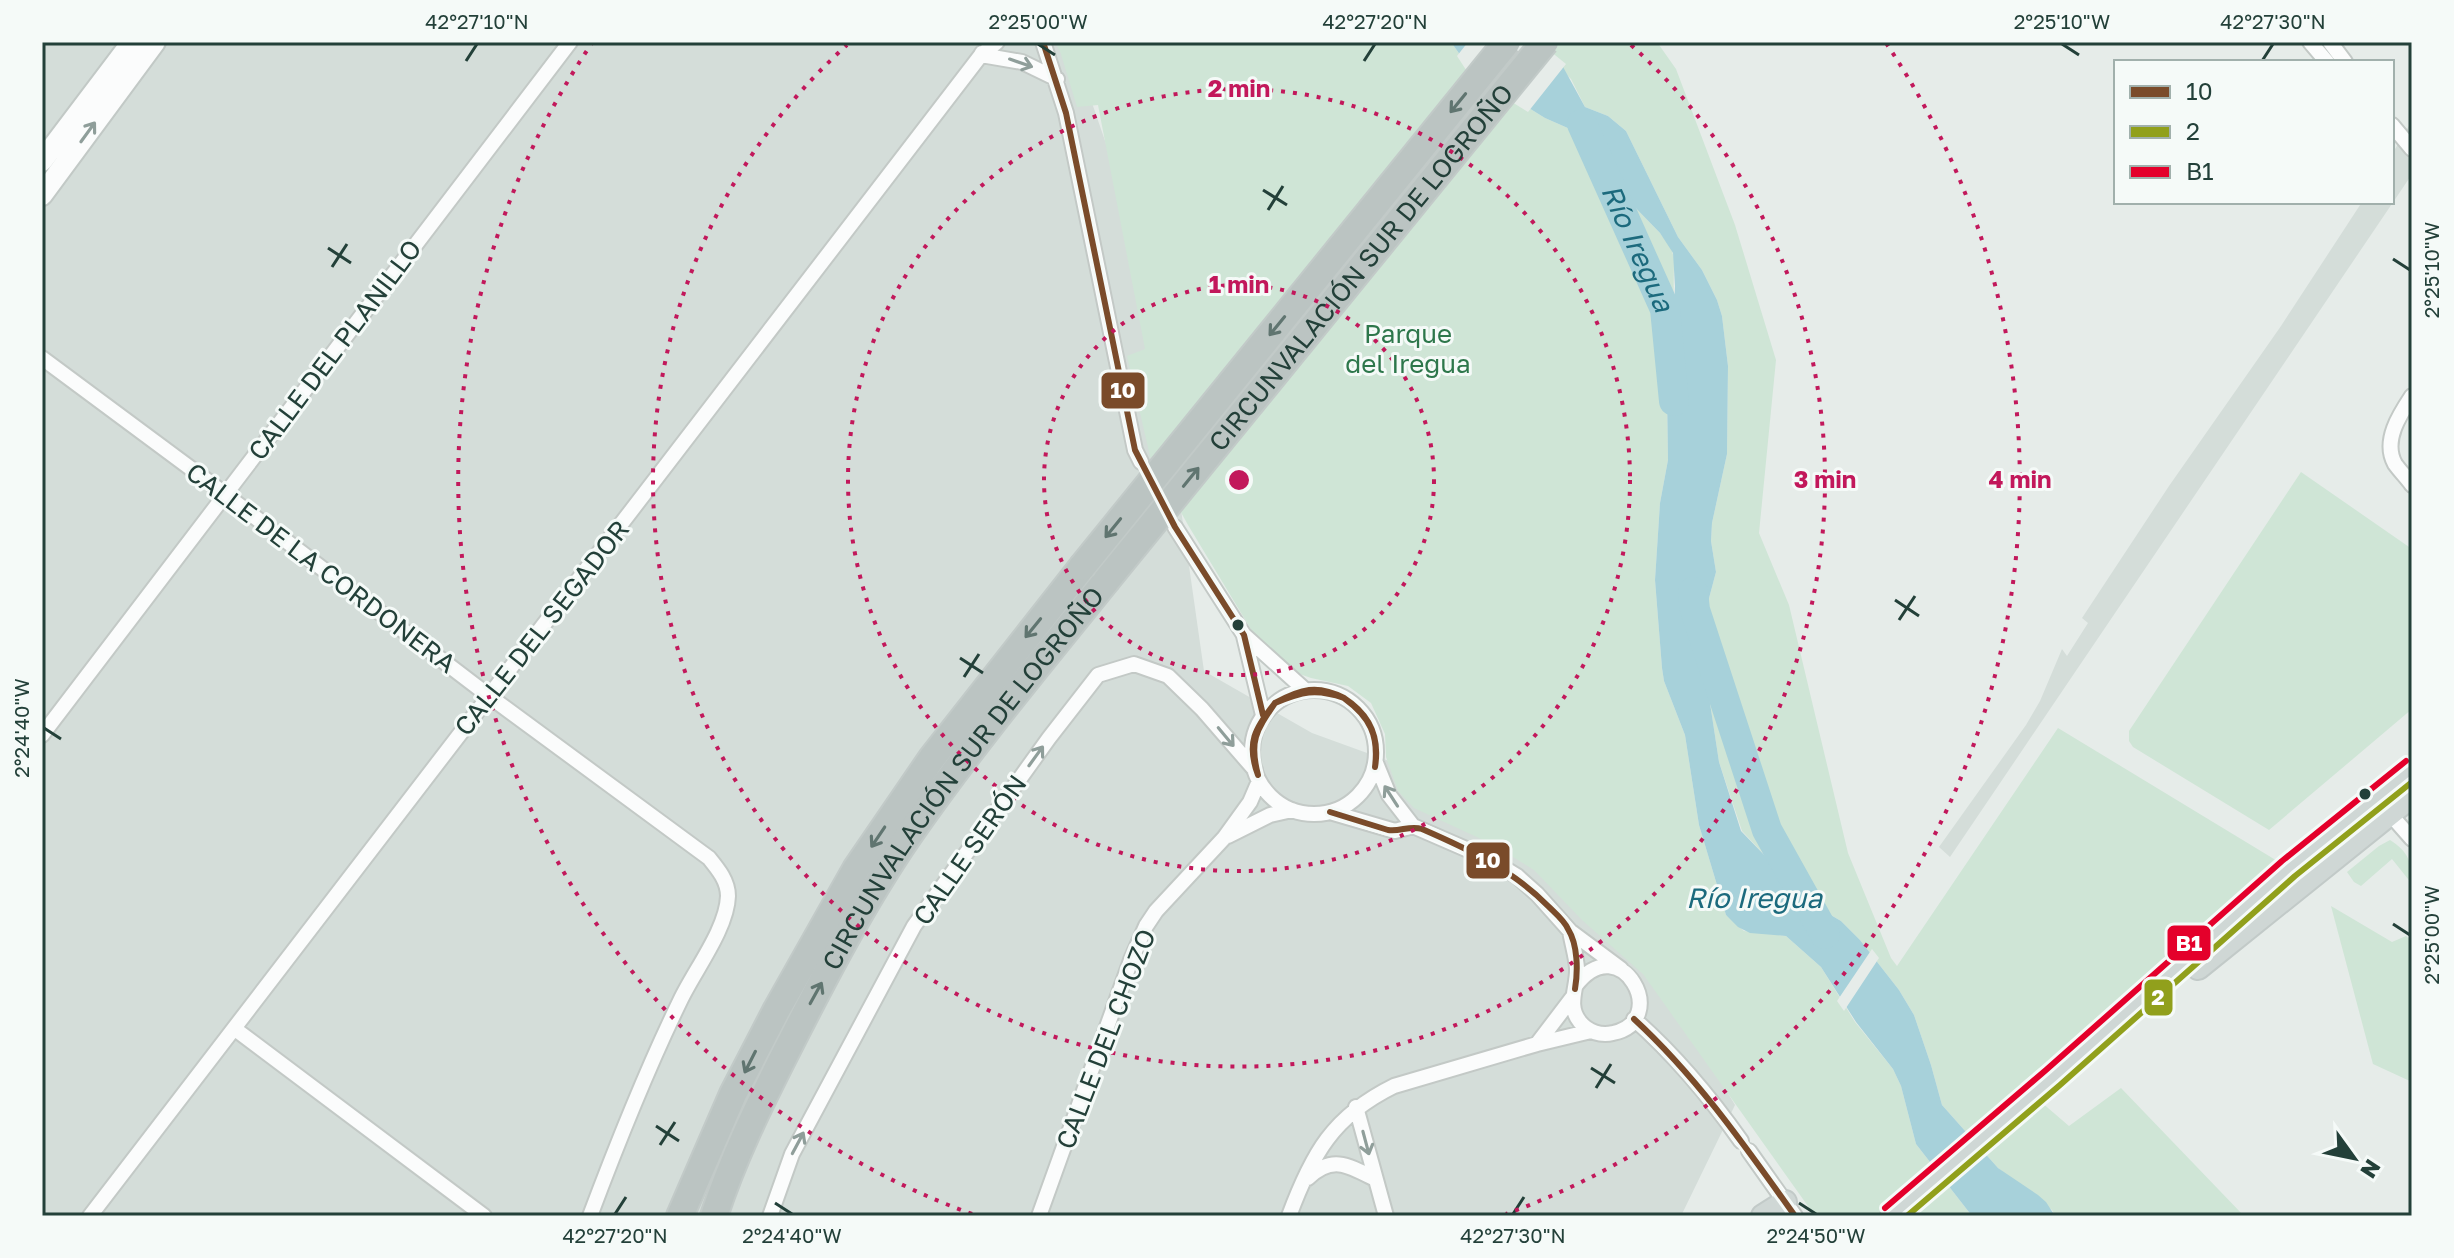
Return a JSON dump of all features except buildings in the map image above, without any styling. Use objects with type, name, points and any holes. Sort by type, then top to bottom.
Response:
[{"type":"highway","name":"CIRCUNVALACIÓN SUR DE LOGROÑO","points":[[680,1216],[733,1094],[777,1009],[856,869],[932,758],[1082,567],[1507,42]]},
{"type":"highway","name":"CIRCUNVALACIÓN SUR DE LOGROÑO","points":[[717,1209],[742,1139],[805,1014],[852,927],[900,849],[990,725],[1545,42]]},
{"type":"main road","points":[[42,161],[132,42]]},
{"type":"main road","points":[[42,195],[155,42]]},
{"type":"main road","points":[[1892,1216],[2289,868],[2412,769]]},
{"type":"main road","points":[[2053,1078],[2099,1049],[2412,796]]},
{"type":"main road","points":[[1763,1216],[1790,1209]]},
{"type":"street","name":"CALLE DEL PLANILLO","points":[[42,735],[570,42]]},
{"type":"street","name":"CALLE DEL SEGADOR","points":[[90,1216],[984,49],[997,42]]},
{"type":"street","points":[[1043,42],[1066,113],[1135,450],[1141,462]]},
{"type":"street","points":[[2310,42],[2325,60]]},
{"type":"street","points":[[2330,42],[2344,60]]},
{"type":"street","points":[[984,49],[1022,62],[1057,79]]},
{"type":"street","points":[[2394,127],[2412,149]]},
{"type":"street","points":[[2394,135],[2412,157]]},
{"type":"street","name":"CALLE DE LA CORDONERA","points":[[42,358],[709,858],[722,873],[728,895],[721,923],[680,1001],[616,1147],[590,1216]]},
{"type":"street","points":[[2412,396],[2397,420],[2391,445],[2394,462],[2412,485]]},
{"type":"street","points":[[1175,527],[1244,635],[1305,690]]},
{"type":"street","points":[[1244,635],[1263,715]]},
{"type":"street","name":"CALLE SERÓN","points":[[770,1216],[792,1154],[914,926],[1098,675],[1134,664],[1168,676],[1202,709],[1257,776]]},
{"type":"street","points":[[1325,689],[1344,696],[1360,708],[1371,725],[1377,747],[1371,779],[1346,806],[1330,812],[1311,814],[1292,810],[1273,798],[1257,776],[1252,751],[1255,732],[1263,715],[1289,694],[1305,690],[1325,689]]},
{"type":"street","points":[[1376,762],[1389,795],[1413,826],[1489,859],[1517,876],[1570,931],[1631,977],[1638,988],[1640,1001],[1634,1019],[1618,1032],[1605,1035],[1591,1031],[1580,1023],[1574,1011],[1577,968],[1570,931]]},
{"type":"street","name":"CALLE DEL CHOZO","points":[[1039,1216],[1138,943],[1156,911],[1224,838],[1250,802],[1257,776]]},
{"type":"street","name":"CALLE DEL CHOZO","points":[[1224,838],[1270,815],[1292,810]]},
{"type":"street","points":[[1330,812],[1395,831],[1413,826]]},
{"type":"street","points":[[2390,814],[2412,839]]},
{"type":"street","points":[[1537,1044],[1584,974],[1608,966],[1621,969]]},
{"type":"street","points":[[1634,1019],[1674,1058],[1719,1110],[1790,1209]]},
{"type":"street","points":[[235,1029],[484,1216]]},
{"type":"street","points":[[1289,1216],[1299,1187],[1326,1139],[1356,1107],[1394,1086],[1591,1031]]},
{"type":"street","points":[[1356,1107],[1386,1216]]},
{"type":"street","points":[[1299,1187],[1319,1168],[1334,1163],[1353,1167],[1375,1179]]},
{"type":"shaded area","points":[[42,42],[1071,42],[1145,257],[1204,671],[1312,733],[1469,790],[1676,1006],[1735,1105],[1681,1216],[42,1216]]},
{"type":"shaded area","points":[[2412,121],[2412,174],[2394,201],[2394,151]]},
{"type":"shaded area","points":[[2361,204],[2392,204],[1950,857],[1939,847],[2026,725],[2062,649],[2067,656],[2088,623],[2082,618],[2169,486],[2281,326]]},
{"type":"green space","name":"Parque del Iregua","points":[[1055,42],[1451,42],[1473,73],[1545,118],[1570,129],[1608,172],[1624,196],[1660,233],[1674,258],[1673,339],[1667,393],[1668,460],[1660,503],[1655,580],[1662,668],[1685,735],[1699,825],[1726,915],[1744,931],[1786,936],[1821,967],[1855,1022],[1893,1069],[1901,1086],[1916,1144],[1972,1216],[1815,1216],[1643,974],[1582,920],[1534,870],[1492,844],[1414,808],[1398,791],[1386,757],[1385,734],[1371,703],[1348,686],[1291,671],[1261,646],[1150,456],[1127,356],[1145,349],[1098,105],[1077,107]]},
{"type":"green space","points":[[1533,42],[1657,42],[1676,69],[1735,225],[1776,360],[1759,533],[1789,605],[1848,853],[1897,966],[2058,728],[2289,868],[2020,1084],[2069,1126],[2121,1088],[2244,1216],[2055,1216],[2052,1210],[1998,1168],[1942,1105],[1914,1015],[1899,990],[1860,940],[1841,921],[1789,891],[1772,863],[1742,831],[1719,762],[1701,644],[1704,617],[1716,572],[1711,541],[1712,523],[1727,454],[1728,366],[1722,316],[1702,270],[1678,237],[1626,131],[1608,116],[1585,107],[1571,79]]},
{"type":"green space","points":[[2301,472],[2412,549],[2412,709],[2269,830],[2133,747],[2129,741],[2129,731]]},
{"type":"green space","points":[[2390,840],[2408,859],[2412,884],[2392,859],[2361,886],[2354,882],[2347,872]]},
{"type":"green space","points":[[2331,906],[2392,942],[2406,936],[2412,941],[2412,1082],[2373,1064]]},
{"type":"water","name":"Río Iregua","points":[[1451,42],[1533,42],[1562,65],[1585,107],[1608,116],[1626,131],[1678,237],[1702,270],[1722,316],[1728,366],[1727,454],[1712,523],[1711,541],[1716,572],[1704,617],[1701,644],[1719,762],[1741,831],[1772,863],[1789,891],[1841,921],[1860,940],[1899,990],[1914,1015],[1942,1105],[1998,1168],[2038,1195],[2055,1216],[1972,1216],[1916,1144],[1901,1086],[1893,1069],[1856,1022],[1821,967],[1786,936],[1750,933],[1726,915],[1699,825],[1685,735],[1662,668],[1655,580],[1660,503],[1668,460],[1667,393],[1675,286],[1673,253],[1660,233],[1624,196],[1608,172],[1570,129],[1545,118],[1473,73]]},
{"type":"pier","points":[[1468,42],[1539,42],[1566,64],[1528,112],[1470,76],[1457,56]]},
{"type":"pier","points":[[1872,949],[1879,958],[1844,1011],[1837,1001]]},
{"type":"waterway","name":"Río Iregua","points":[[1582,124],[1665,309],[1674,401]]},
{"type":"waterway","name":"Río Iregua","points":[[1693,592],[1695,610],[1767,830],[1825,934]]},
{"type":"transit line","name":"10","points":[[1043,42],[1066,113],[1135,450],[1175,527],[1244,635],[1263,715]]},
{"type":"transit line","name":"10","points":[[1275,703],[1309,690],[1325,691],[1344,698]]},
{"type":"transit line","name":"10","points":[[1275,703],[1309,693],[1344,698]]},
{"type":"transit line","name":"10","points":[[1344,698],[1360,711],[1371,727],[1376,746],[1375,767]]},
{"type":"transit line","name":"10","points":[[1344,698],[1360,712],[1371,728],[1376,745],[1375,767]]},
{"type":"transit line","name":"10","points":[[1258,775],[1254,764],[1254,736],[1275,703]]},
{"type":"transit line","name":"10","points":[[1258,775],[1254,745],[1263,721],[1275,703]]},
{"type":"transit line","name":"B1","points":[[1885,1208],[2282,861],[2406,761]]},
{"type":"transit line","name":"2","points":[[1907,1216],[2295,876],[2412,782]]},
{"type":"transit line","name":"10","points":[[1330,812],[1388,830],[1422,829],[1505,871],[1534,893],[1566,926],[1574,943],[1575,989]]},
{"type":"transit line","name":"10","points":[[1634,1019],[1699,1088],[1795,1216]]}]
